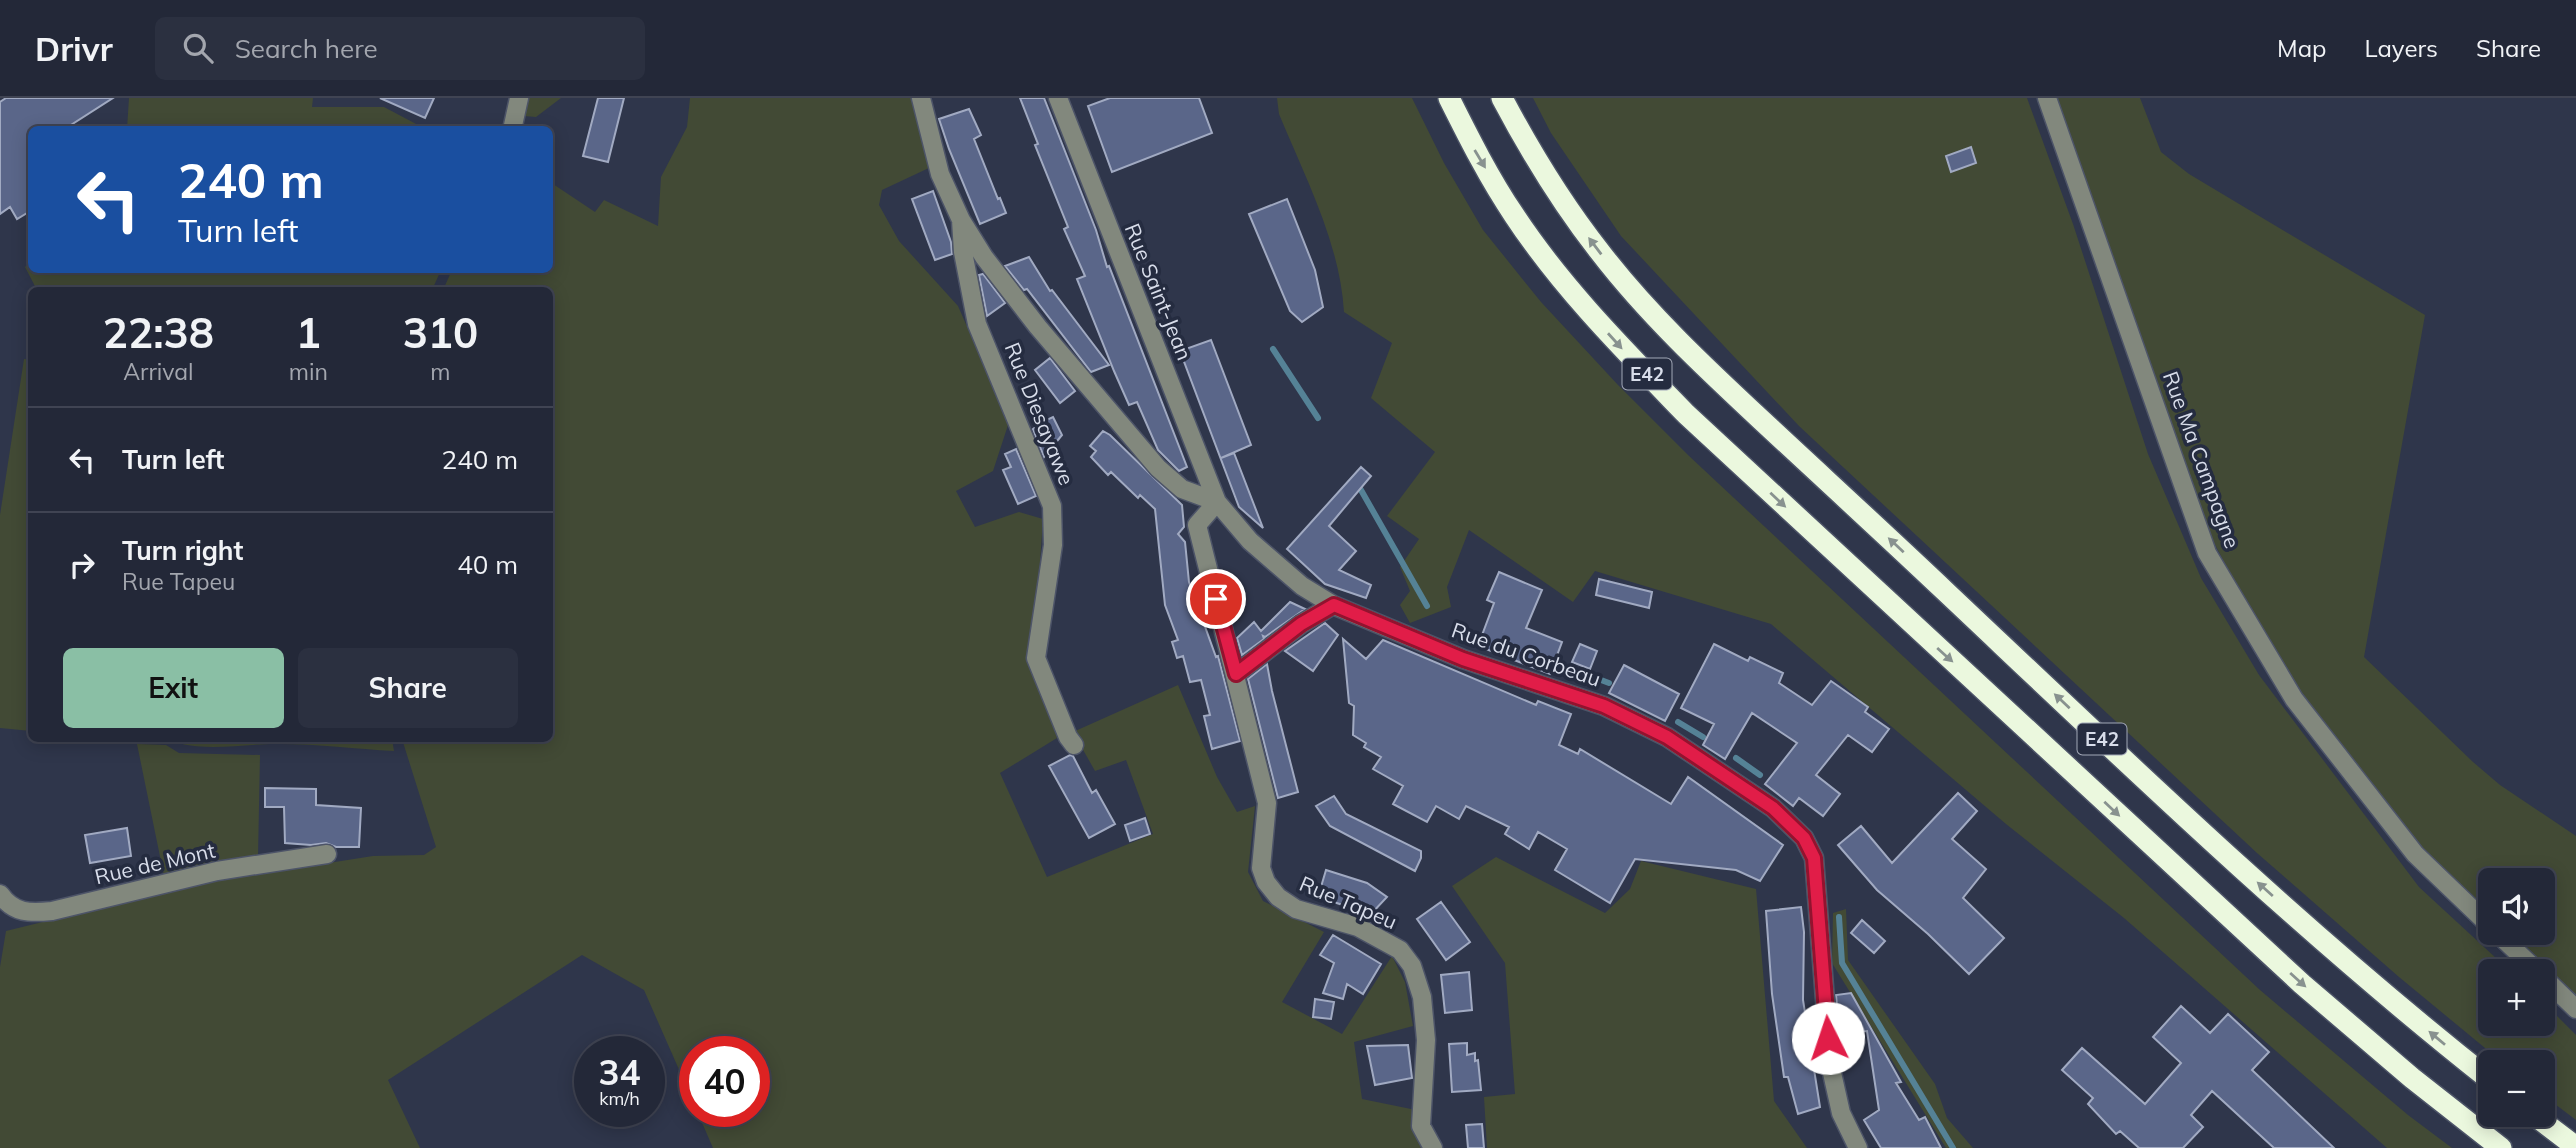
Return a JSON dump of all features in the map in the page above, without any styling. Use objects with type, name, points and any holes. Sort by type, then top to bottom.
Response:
[{"type":"highway","name":"E42","points":[[1449,98],[1475,151],[1514,216],[1555,270],[1616,341],[1686,414],[2302,984],[2501,1148]]},
{"type":"highway","name":"E42","points":[[1502,98],[1557,192],[1600,253],[1654,314],[1725,386],[2331,949],[2478,1070]]},
{"type":"highway","points":[[2550,1127],[2576,1147]]},
{"type":"street","points":[[513,126],[519,98]]},
{"type":"street","name":"Rue Diesayawe","points":[[921,98],[940,174],[961,220],[984,257],[1038,327],[1158,468],[1182,489],[1217,502]]},
{"type":"street","name":"Rue Saint-Jean","points":[[1058,98],[1217,502]]},
{"type":"street","name":"Rue Ma Campagne","points":[[2047,98],[2207,553],[2294,699],[2415,854],[2478,914]]},
{"type":"street","name":"Rue Diesayawe","points":[[961,220],[963,252],[977,324],[1052,506],[1053,545],[1037,658],[1068,737],[1074,745]]},
{"type":"street","name":"Rue du Corbeau","points":[[1217,502],[1261,550],[1301,586],[1334,605],[1463,659],[1604,706],[1667,737],[1773,808],[1804,838],[1814,858],[1830,1064],[1841,1113],[1858,1148]]},
{"type":"street","name":"Rue Tapeu","points":[[1217,502],[1197,525],[1266,803],[1261,868],[1266,882],[1278,897],[1296,909],[1358,927],[1400,950],[1412,966],[1422,997],[1426,1040],[1421,1126],[1433,1148]]},
{"type":"street","points":[[1236,674],[1301,624],[1334,605]]},
{"type":"street","name":"Rue de Mont","points":[[0,894],[13,909],[27,913],[52,911],[217,871],[327,854]]},
{"type":"street","points":[[2510,945],[2524,959]]},
{"type":"street","points":[[2555,989],[2576,1009]]},
{"type":"green space","points":[[129,98],[313,98],[312,107],[384,107],[418,125],[418,126],[127,126]]},
{"type":"green space","points":[[527,98],[561,98],[536,117],[524,116]]},
{"type":"green space","points":[[690,98],[912,98],[931,167],[882,190],[879,205],[899,241],[958,306],[1009,422],[993,471],[956,491],[975,527],[1019,512],[1043,519],[1033,663],[1057,738],[1000,773],[1047,877],[1153,834],[1126,760],[1095,771],[1073,732],[1178,685],[1217,777],[1237,812],[1255,806],[1248,872],[1263,901],[1324,932],[1282,1002],[1342,1034],[1392,956],[1405,982],[1413,1026],[1354,1042],[1362,1099],[1416,1110],[1424,1148],[713,1148],[704,1127],[770,1127],[770,1036],[679,1036],[679,1070],[644,990],[582,955],[388,1080],[420,1148],[0,1148],[0,967],[6,931],[201,883],[373,856],[424,855],[436,847],[403,742],[553,742],[553,287],[444,287],[451,273],[553,273],[553,184],[595,212],[604,200],[658,226],[661,177],[687,127]]},
{"type":"green space","points":[[1277,98],[1412,98],[1444,163],[1483,230],[1541,302],[1618,385],[1688,455],[2260,990],[2408,1115],[2452,1148],[2387,1148],[2124,918],[2006,824],[1771,624],[1595,571],[1573,602],[1469,530],[1447,587],[1451,607],[1410,623],[1400,605],[1410,591],[1400,567],[1419,539],[1387,516],[1435,452],[1371,398],[1392,343],[1344,312],[1329,236],[1279,114]]},
{"type":"green space","points":[[1533,98],[2027,98],[2073,224],[2148,454],[2201,578],[2259,675],[2419,887],[2478,941],[2478,945],[2482,945],[2497,959],[2478,959],[2478,1036],[2555,1036],[2555,1014],[2576,1035],[2576,1120],[2555,1104],[2555,1050],[2487,1050],[2399,977],[2257,853],[1799,426],[1621,236],[1551,133]]},
{"type":"green space","points":[[2055,98],[2140,98],[2161,152],[2189,174],[2425,315],[2364,657],[2500,785],[2576,836],[2576,1003],[2555,983],[2555,959],[2529,959],[2515,945],[2555,945],[2555,868],[2478,868],[2478,910],[2454,887],[2375,796],[2288,684],[2210,535]]},
{"type":"green space","points":[[28,273],[440,273],[433,287],[35,287]]},
{"type":"green space","points":[[24,359],[28,360],[28,731],[0,728],[0,515]]},
{"type":"green space","points":[[177,742],[392,742],[394,751],[294,744],[208,747]]},
{"type":"green space","points":[[137,744],[166,745],[179,753],[260,755],[258,857],[164,876]]},
{"type":"green space","points":[[1496,857],[1605,913],[1630,889],[1641,861],[1756,889],[1774,1101],[1807,1148],[1487,1148],[1484,1097],[1515,1094],[1505,963],[1452,886]]},
{"type":"green space","points":[[1846,909],[1848,960],[1935,1084],[1947,1118],[1973,1148],[1946,1148],[1832,963],[1833,913]]},
{"type":"building","points":[[6,98],[113,98],[69,126],[28,126],[28,212],[17,219],[10,207],[0,214],[0,102]]},
{"type":"building","points":[[380,98],[434,98],[425,118]]},
{"type":"building","points":[[598,98],[624,98],[608,162],[583,156]]},
{"type":"building","points":[[1020,98],[1044,98],[1096,230],[1107,267],[1109,266],[1187,467],[1179,471],[1158,450],[1137,402],[1129,405],[1114,371],[1077,279],[1085,276],[1064,229],[1068,227],[1035,145],[1038,144]]},
{"type":"building","points":[[1110,98],[1199,98],[1212,133],[1112,172],[1088,106]]},
{"type":"building","points":[[969,109],[981,135],[974,139],[1006,213],[980,224],[939,119]]},
{"type":"building","points":[[1971,147],[1976,163],[1951,172],[1946,156]]},
{"type":"building","points":[[933,191],[951,242],[952,254],[935,260],[912,199]]},
{"type":"building","points":[[1287,199],[1315,270],[1323,307],[1302,322],[1290,311],[1249,214]]},
{"type":"building","points":[[1029,257],[1050,291],[1052,290],[1109,365],[1091,372],[1027,289],[1024,290],[1005,266]]},
{"type":"building","points":[[983,274],[1005,303],[987,316],[979,275]]},
{"type":"building","points":[[1211,340],[1251,445],[1221,458],[1234,453],[1263,528],[1239,507],[1180,351]]},
{"type":"building","points":[[1050,358],[1075,391],[1060,403],[1035,370]]},
{"type":"building","points":[[1053,417],[1062,435],[1044,457],[1033,429]]},
{"type":"building","points":[[1103,431],[1182,505],[1184,527],[1178,534],[1185,542],[1189,582],[1216,657],[1218,656],[1240,741],[1212,749],[1204,716],[1210,715],[1201,680],[1190,682],[1183,656],[1177,658],[1172,642],[1178,640],[1165,605],[1155,509],[1140,495],[1138,498],[1111,472],[1108,475],[1091,457],[1096,451],[1090,446]]},
{"type":"building","points":[[1016,449],[1036,496],[1018,504],[1003,470],[1011,467],[1005,454]]},
{"type":"building","points":[[1361,467],[1371,476],[1329,526],[1356,551],[1339,570],[1371,585],[1366,598],[1325,584],[1287,549]]},
{"type":"building","points":[[1499,572],[1542,590],[1526,628],[1562,642],[1550,674],[1478,646],[1494,603],[1487,600]]},
{"type":"building","points":[[1599,579],[1652,592],[1649,608],[1596,595]]},
{"type":"building","points":[[1290,602],[1305,609],[1263,636],[1264,639],[1242,655],[1237,638],[1254,622],[1261,631]]},
{"type":"building","points":[[1325,623],[1338,635],[1313,671],[1285,651]]},
{"type":"building","points":[[1343,639],[1366,659],[1383,640],[1536,705],[1538,701],[1571,714],[1559,745],[1578,754],[1580,749],[1671,804],[1688,777],[1783,845],[1760,881],[1736,870],[1635,859],[1610,903],[1555,870],[1567,849],[1538,832],[1529,849],[1505,834],[1509,827],[1466,806],[1459,819],[1436,806],[1427,822],[1393,804],[1403,786],[1373,769],[1381,757],[1364,747],[1366,743],[1353,735],[1354,706],[1349,703]]},
{"type":"building","points":[[1580,644],[1597,651],[1590,669],[1572,662]]},
{"type":"building","points":[[1714,644],[1748,661],[1750,657],[1783,673],[1779,683],[1812,705],[1831,681],[1868,707],[1865,712],[1889,729],[1872,752],[1848,735],[1816,775],[1840,794],[1823,816],[1799,798],[1793,806],[1765,784],[1797,743],[1752,713],[1725,759],[1703,745],[1714,724],[1681,708]]},
{"type":"building","points":[[1267,664],[1298,792],[1278,798],[1248,679]]},
{"type":"building","points":[[1624,665],[1679,694],[1665,721],[1609,693]]},
{"type":"building","points":[[1070,755],[1092,793],[1096,790],[1115,824],[1089,838],[1049,766]]},
{"type":"building","points":[[265,788],[316,789],[316,805],[361,808],[359,847],[336,847],[326,843],[285,843],[284,807],[265,807]]},
{"type":"building","points":[[1958,793],[1977,811],[1952,839],[1986,869],[1963,898],[2004,938],[1969,974],[1877,890],[1838,845],[1861,826],[1892,863]]},
{"type":"building","points":[[1334,796],[1346,814],[1421,851],[1415,871],[1330,826],[1316,806]]},
{"type":"building","points":[[1145,818],[1150,834],[1130,841],[1125,825]]},
{"type":"building","points":[[127,828],[131,856],[90,863],[85,835]]},
{"type":"building","points":[[1326,870],[1367,883],[1387,897],[1371,914],[1318,897]]},
{"type":"building","points":[[1441,902],[1470,942],[1446,960],[1417,919]]},
{"type":"building","points":[[1801,907],[1804,932],[1803,1000],[1820,1107],[1798,1114],[1788,1077],[1784,1077],[1772,994],[1766,911]]},
{"type":"building","points":[[1862,920],[1885,941],[1874,953],[1851,933]]},
{"type":"building","points":[[1333,935],[1381,964],[1363,994],[1347,984],[1343,999],[1323,993],[1334,963],[1320,955]]},
{"type":"building","points":[[1469,972],[1472,1010],[1445,1013],[1441,975]]},
{"type":"building","points":[[1851,993],[1901,1082],[1896,1083],[1919,1120],[1925,1117],[1941,1148],[1881,1148],[1864,1120],[1879,1110],[1867,1031],[1840,1034],[1836,995]]},
{"type":"building","points":[[1315,999],[1334,1002],[1331,1019],[1313,1017]]},
{"type":"building","points":[[2181,1006],[2210,1033],[2228,1014],[2269,1052],[2252,1070],[2334,1148],[2274,1148],[2212,1091],[2191,1115],[2203,1127],[2183,1148],[2139,1148],[2120,1131],[2116,1134],[2088,1104],[2093,1098],[2062,1070],[2082,1048],[2145,1104],[2181,1063],[2153,1037]]},
{"type":"building","points":[[1467,1043],[1467,1055],[1475,1053],[1475,1061],[1478,1060],[1481,1090],[1452,1092],[1449,1044]]},
{"type":"building","points":[[1408,1045],[1412,1078],[1375,1085],[1367,1046]]},
{"type":"building","points":[[1482,1124],[1484,1148],[1468,1148],[1466,1125]]},
{"type":"waterway","points":[[1273,349],[1318,418]]},
{"type":"waterway","points":[[1357,483],[1427,606]]},
{"type":"waterway","points":[[1564,666],[1609,683]]},
{"type":"waterway","points":[[1678,722],[1703,737]]},
{"type":"waterway","points":[[1736,758],[1760,775]]},
{"type":"waterway","points":[[1839,917],[1842,963],[1953,1148]]},
{"type":"route","points":[[1216,599],[1236,674],[1301,624],[1334,605],[1463,659],[1604,706],[1667,737],[1773,808],[1804,838],[1814,858],[1828,1038]]}]
